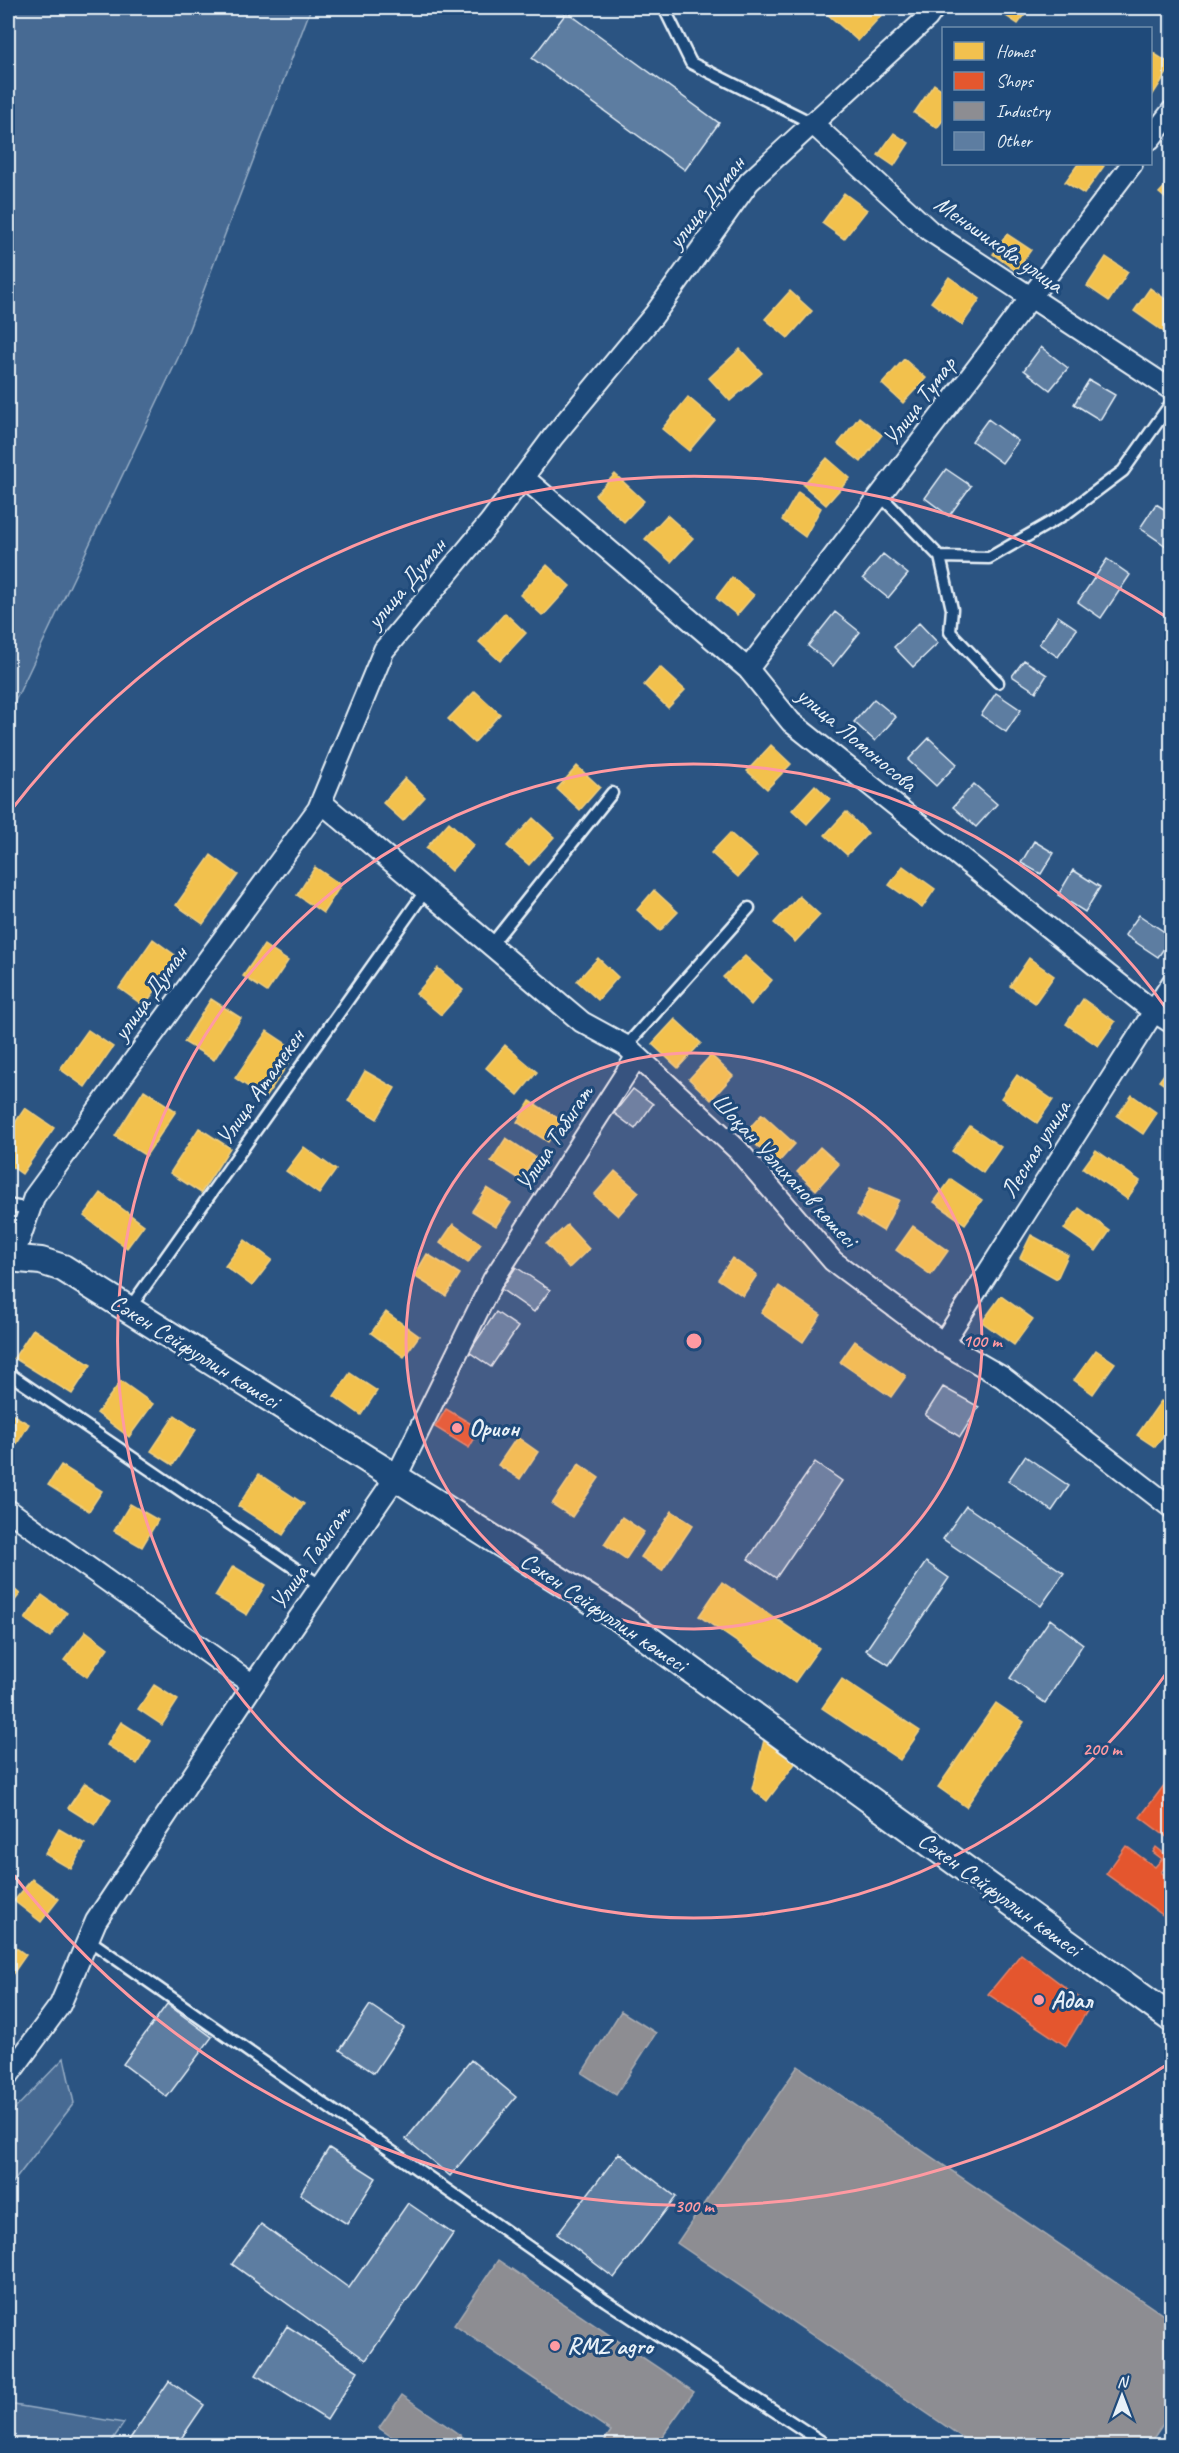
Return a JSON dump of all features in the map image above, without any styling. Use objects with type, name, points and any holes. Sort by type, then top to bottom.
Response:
[{"type":"street","name":"улица Думан","points":[[10,1258],[34,1197],[318,809],[384,650],[490,522],[553,437],[654,315],[749,182],[927,18],[934,8]]},
{"type":"street","points":[[1152,136],[1172,111]]},
{"type":"street","name":"Меньшикова улица","points":[[812,123],[930,231],[1172,390]]},
{"type":"street","name":"Улица Тумар","points":[[748,669],[1131,165]]},
{"type":"street","name":"улица Ломоносова","points":[[523,477],[748,669],[791,722],[1153,1011],[1172,1023]]},
{"type":"street","name":"Шоқан Уәлиханов көшесі","points":[[321,802],[582,1022],[632,1051],[738,1150],[833,1261],[943,1342],[1002,1377],[1172,1508]]},
{"type":"street","name":"Лесная улица","points":[[943,1342],[1172,983]]},
{"type":"street","name":"Улица Табигат","points":[[8,2076],[60,2005],[96,1922],[253,1685],[396,1477],[493,1280],[632,1051]]},
{"type":"street","name":"Сәкен Сейфуллин көшесі","points":[[10,1258],[41,1261],[63,1268],[621,1619],[1172,2019]]},
{"type":"street","points":[[8,1510],[253,1685]]},
{"type":"lane","points":[[664,8],[691,63],[812,123]]},
{"type":"lane","points":[[940,557],[989,558],[1067,513],[1123,471],[1172,402]]},
{"type":"lane","points":[[880,495],[940,557],[952,609],[950,632],[998,682]]},
{"type":"lane","points":[[491,945],[612,793]]},
{"type":"lane","name":"Улица Атамекен","points":[[129,1309],[426,890]]},
{"type":"lane","points":[[632,1051],[749,908]]},
{"type":"lane","points":[[8,1205],[29,1209]]},
{"type":"lane","points":[[8,1373],[321,1586]]},
{"type":"lane","points":[[89,1940],[606,2301],[828,2445]]},
{"type":"shaded area","points":[[8,8],[311,8],[178,358],[8,716]]},
{"type":"shaded area","points":[[64,2058],[74,2103],[8,2189],[8,2116]]},
{"type":"shaded area","points":[[8,2404],[124,2423],[109,2445],[8,2445]]},
{"type":"building: Homes","points":[[831,8],[888,8],[858,41],[826,13]]},
{"type":"building: Homes","points":[[994,8],[1030,8],[1018,24]]},
{"type":"building: Homes","points":[[1152,52],[1172,65],[1152,96]]},
{"type":"building: Homes","points":[[934,84],[942,90],[942,122],[937,128],[914,113]]},
{"type":"building: Homes","points":[[894,133],[909,143],[894,166],[878,155]]},
{"type":"building: Homes","points":[[1077,165],[1104,166],[1084,194],[1065,182]]},
{"type":"building: Homes","points":[[1172,179],[1172,204],[1159,193]]},
{"type":"building: Homes","points":[[844,193],[867,210],[844,239],[822,223]]},
{"type":"building: Homes","points":[[1007,234],[1031,250],[1016,271],[993,254]]},
{"type":"building: Homes","points":[[1106,257],[1128,272],[1109,301],[1087,286]]},
{"type":"building: Homes","points":[[949,277],[980,299],[962,325],[931,302]]},
{"type":"building: Homes","points":[[1150,288],[1172,304],[1172,328],[1167,334],[1134,311]]},
{"type":"building: Homes","points":[[790,291],[812,311],[788,338],[765,319]]},
{"type":"building: Homes","points":[[740,349],[762,373],[730,401],[709,378]]},
{"type":"building: Homes","points":[[904,359],[926,378],[903,403],[882,384]]},
{"type":"building: Homes","points":[[688,397],[715,420],[689,451],[662,429]]},
{"type":"building: Homes","points":[[859,417],[882,435],[861,462],[838,444]]},
{"type":"building: Homes","points":[[827,458],[850,478],[826,505],[803,485]]},
{"type":"building: Homes","points":[[615,474],[644,501],[624,522],[595,495]]},
{"type":"building: Homes","points":[[798,492],[821,508],[805,537],[782,520]]},
{"type":"building: Homes","points":[[667,515],[693,538],[671,562],[645,539]]},
{"type":"building: Homes","points":[[547,565],[570,586],[543,616],[520,595]]},
{"type":"building: Homes","points":[[732,577],[754,595],[737,615],[716,598]]},
{"type":"building: Homes","points":[[505,613],[526,633],[500,661],[479,642]]},
{"type":"building: Homes","points":[[660,667],[685,690],[668,708],[644,685]]},
{"type":"building: Homes","points":[[475,691],[500,714],[474,743],[448,719]]},
{"type":"building: Homes","points":[[771,745],[791,764],[767,789],[747,771]]},
{"type":"building: Homes","points":[[577,766],[600,787],[580,810],[557,789]]},
{"type":"building: Homes","points":[[405,778],[425,797],[403,821],[383,803]]},
{"type":"building: Homes","points":[[815,785],[830,799],[807,824],[792,810]]},
{"type":"building: Homes","points":[[846,812],[868,833],[847,855],[825,835]]},
{"type":"building: Homes","points":[[533,818],[554,837],[529,865],[507,846]]},
{"type":"building: Homes","points":[[449,822],[474,845],[451,871],[426,848]]},
{"type":"building: Homes","points":[[730,833],[757,856],[738,877],[711,853]]},
{"type":"building: Homes","points":[[211,855],[238,875],[203,924],[176,905]]},
{"type":"building: Homes","points":[[903,866],[935,889],[922,908],[889,885]]},
{"type":"building: Homes","points":[[315,867],[341,885],[323,913],[297,895]]},
{"type":"building: Homes","points":[[654,890],[678,912],[660,931],[637,910]]},
{"type":"building: Homes","points":[[799,896],[820,915],[795,942],[774,923]]},
{"type":"building: Homes","points":[[153,939],[179,958],[144,1006],[119,988]]},
{"type":"building: Homes","points":[[264,945],[288,961],[267,992],[243,976]]},
{"type":"building: Homes","points":[[745,956],[772,980],[751,1005],[723,977]]},
{"type":"building: Homes","points":[[598,958],[618,977],[598,1000],[577,981]]},
{"type":"building: Homes","points":[[1029,958],[1054,976],[1035,1003],[1010,986]]},
{"type":"building: Homes","points":[[438,968],[463,990],[441,1015],[416,994]]},
{"type":"building: Homes","points":[[211,999],[241,1018],[214,1060],[184,1042]]},
{"type":"building: Homes","points":[[1083,999],[1115,1022],[1098,1046],[1066,1024]]},
{"type":"building: Homes","points":[[675,1019],[701,1043],[678,1068],[652,1044]]},
{"type":"building: Homes","points":[[88,1030],[113,1047],[85,1087],[60,1069]]},
{"type":"building: Homes","points":[[267,1031],[297,1051],[265,1098],[235,1078]]},
{"type":"building: Homes","points":[[505,1045],[537,1072],[518,1095],[486,1068]]},
{"type":"building: Homes","points":[[711,1055],[733,1076],[711,1100],[689,1079]]},
{"type":"building: Homes","points":[[1172,1063],[1172,1090],[1159,1081]]},
{"type":"building: Homes","points":[[365,1071],[395,1088],[377,1119],[348,1101]]},
{"type":"building: Homes","points":[[1017,1075],[1053,1100],[1037,1123],[1001,1098]]},
{"type":"building: Homes","points":[[144,1090],[176,1111],[146,1156],[115,1136]]},
{"type":"building: Homes","points":[[1132,1095],[1157,1113],[1143,1134],[1117,1116]]},
{"type":"building: Homes","points":[[530,1101],[561,1120],[548,1142],[517,1122]]},
{"type":"building: Homes","points":[[25,1108],[54,1128],[22,1174],[8,1164],[8,1133]]},
{"type":"building: Homes","points":[[762,1114],[795,1144],[777,1164],[744,1134]]},
{"type":"building: Homes","points":[[970,1126],[1001,1147],[983,1173],[952,1151]]},
{"type":"building: Homes","points":[[199,1128],[230,1148],[201,1193],[170,1173]]},
{"type":"building: Homes","points":[[506,1138],[535,1157],[521,1180],[491,1161]]},
{"type":"building: Homes","points":[[304,1147],[336,1170],[319,1194],[286,1171]]},
{"type":"building: Homes","points":[[820,1147],[839,1164],[816,1190],[797,1172]]},
{"type":"building: Homes","points":[[1096,1150],[1140,1181],[1127,1199],[1083,1168]]},
{"type":"building: Homes","points":[[615,1171],[639,1192],[618,1216],[594,1195]]},
{"type":"building: Homes","points":[[951,1179],[982,1200],[965,1224],[934,1202]]},
{"type":"building: Homes","points":[[487,1188],[511,1203],[496,1226],[472,1211]]},
{"type":"building: Homes","points":[[870,1188],[899,1200],[883,1231],[857,1215]]},
{"type":"building: Homes","points":[[101,1193],[144,1225],[127,1248],[84,1216]]},
{"type":"building: Homes","points":[[1079,1208],[1110,1231],[1096,1251],[1064,1229]]},
{"type":"building: Homes","points":[[453,1224],[481,1244],[468,1263],[440,1243]]},
{"type":"building: Homes","points":[[567,1225],[589,1249],[569,1268],[546,1244]]},
{"type":"building: Homes","points":[[913,1226],[948,1251],[931,1275],[896,1250]]},
{"type":"building: Homes","points":[[1031,1235],[1068,1255],[1057,1279],[1020,1258]]},
{"type":"building: Homes","points":[[245,1240],[272,1260],[252,1286],[225,1266]]},
{"type":"building: Homes","points":[[427,1254],[460,1274],[446,1296],[414,1276]]},
{"type":"building: Homes","points":[[732,1258],[757,1275],[743,1296],[718,1279]]},
{"type":"building: Homes","points":[[779,1286],[821,1315],[803,1342],[761,1313]]},
{"type":"building: Homes","points":[[1001,1296],[1033,1319],[1014,1345],[982,1322]]},
{"type":"building: Homes","points":[[386,1312],[419,1336],[404,1357],[371,1333]]},
{"type":"building: Homes","points":[[33,1329],[91,1365],[72,1394],[14,1358]]},
{"type":"building: Homes","points":[[855,1341],[906,1376],[891,1397],[840,1362]]},
{"type":"building: Homes","points":[[1096,1350],[1115,1363],[1093,1394],[1074,1380]]},
{"type":"building: Homes","points":[[350,1373],[377,1391],[361,1415],[334,1396]]},
{"type":"building: Homes","points":[[121,1381],[153,1404],[129,1437],[97,1413]]},
{"type":"building: Homes","points":[[1161,1401],[1172,1408],[1172,1424],[1155,1447],[1137,1435]]},
{"type":"building: Homes","points":[[8,1412],[29,1424],[9,1457],[8,1456]]},
{"type":"building: Homes","points":[[175,1415],[196,1430],[173,1465],[151,1451]]},
{"type":"building: Homes","points":[[517,1437],[538,1452],[520,1479],[498,1465]]},
{"type":"building: Homes","points":[[579,1464],[599,1478],[572,1517],[552,1504]]},
{"type":"building: Homes","points":[[61,1465],[102,1491],[89,1511],[48,1485]]},
{"type":"building: Homes","points":[[259,1474],[304,1504],[283,1535],[238,1506]]},
{"type":"building: Homes","points":[[130,1504],[158,1520],[142,1547],[114,1531]]},
{"type":"building: Homes","points":[[672,1511],[693,1525],[662,1571],[641,1557]]},
{"type":"building: Homes","points":[[622,1517],[644,1532],[626,1559],[604,1544]]},
{"type":"building: Homes","points":[[233,1566],[265,1585],[247,1615],[215,1596]]},
{"type":"building: Homes","points":[[722,1582],[819,1648],[795,1682],[699,1616]]},
{"type":"building: Homes","points":[[8,1584],[20,1594],[8,1609]]},
{"type":"building: Homes","points":[[42,1595],[67,1613],[50,1637],[25,1619]]},
{"type":"building: Homes","points":[[86,1631],[108,1648],[87,1677],[64,1660]]},
{"type":"building: Homes","points":[[842,1679],[920,1731],[900,1760],[822,1708]]},
{"type":"building: Homes","points":[[154,1685],[178,1700],[162,1725],[138,1709]]},
{"type":"building: Homes","points":[[996,1703],[1024,1722],[966,1807],[938,1787]]},
{"type":"building: Homes","points":[[121,1722],[151,1741],[137,1764],[107,1745]]},
{"type":"building: Homes","points":[[764,1740],[797,1761],[767,1801],[752,1789]]},
{"type":"building: Homes","points":[[85,1783],[111,1799],[95,1825],[68,1808]]},
{"type":"building: Homes","points":[[59,1829],[85,1844],[71,1869],[45,1854]]},
{"type":"building: Homes","points":[[32,1879],[59,1899],[41,1922],[14,1901]]},
{"type":"building: Homes","points":[[8,1942],[26,1955],[12,1975],[8,1972]]},
{"type":"building: Shops","name":"Орион","points":[[446,1409],[480,1429],[469,1448],[435,1427]]},
{"type":"building: Shops","points":[[1165,1784],[1172,1789],[1172,1841],[1140,1817]]},
{"type":"building: Shops","points":[[1172,1845],[1172,1858],[1161,1872],[1172,1880],[1171,1921],[1106,1874],[1126,1846],[1155,1867],[1162,1859],[1153,1852],[1156,1847],[1165,1854]]},
{"type":"building: Shops","name":"Адал","points":[[1021,1954],[1090,2006],[1066,2046],[988,1994]]},
{"type":"building: Industry","points":[[621,2011],[656,2033],[616,2095],[582,2073]]},
{"type":"building: Industry","points":[[798,2066],[1172,2321],[1172,2411],[1148,2446],[975,2446],[677,2243]]},
{"type":"building: Industry","name":"RMZ agro","points":[[498,2260],[694,2392],[655,2446],[601,2446],[611,2431],[454,2325]]},
{"type":"building: Industry","points":[[402,2395],[476,2446],[405,2446],[379,2428]]},
{"type":"building: Other","points":[[567,12],[719,123],[685,170],[532,58]]},
{"type":"building: Other","points":[[1041,347],[1068,368],[1050,390],[1024,370]]},
{"type":"building: Other","points":[[1089,380],[1115,395],[1100,420],[1074,404]]},
{"type":"building: Other","points":[[988,419],[1018,441],[1002,463],[972,441]]},
{"type":"building: Other","points":[[946,469],[971,486],[949,516],[925,498]]},
{"type":"building: Other","points":[[1156,504],[1172,514],[1172,538],[1166,546],[1140,528]]},
{"type":"building: Other","points":[[883,554],[908,574],[888,598],[863,578]]},
{"type":"building: Other","points":[[1107,559],[1130,575],[1101,618],[1078,602]]},
{"type":"building: Other","points":[[835,612],[860,632],[833,666],[808,646]]},
{"type":"building: Other","points":[[1058,616],[1077,629],[1058,657],[1039,644]]},
{"type":"building: Other","points":[[919,623],[938,643],[913,667],[894,647]]},
{"type":"building: Other","points":[[1024,660],[1047,675],[1036,692],[1012,676]]},
{"type":"building: Other","points":[[996,693],[1021,710],[1006,732],[981,715]]},
{"type":"building: Other","points":[[874,699],[896,717],[875,741],[854,722]]},
{"type":"building: Other","points":[[929,738],[957,764],[936,786],[908,760]]},
{"type":"building: Other","points":[[974,784],[997,804],[976,827],[953,807]]},
{"type":"building: Other","points":[[1034,841],[1054,853],[1041,874],[1021,863]]},
{"type":"building: Other","points":[[1073,870],[1100,887],[1085,912],[1058,895]]},
{"type":"building: Other","points":[[1139,915],[1172,937],[1158,957],[1125,935]]},
{"type":"building: Other","points":[[633,1089],[653,1104],[635,1129],[614,1113]]},
{"type":"building: Other","points":[[516,1267],[550,1290],[534,1312],[501,1289]]},
{"type":"building: Other","points":[[496,1312],[518,1327],[491,1367],[469,1352]]},
{"type":"building: Other","points":[[943,1387],[979,1407],[960,1437],[925,1415]]},
{"type":"building: Other","points":[[1025,1456],[1069,1486],[1052,1511],[1008,1481]]},
{"type":"building: Other","points":[[815,1462],[842,1481],[776,1578],[748,1559]]},
{"type":"building: Other","points":[[966,1506],[1064,1573],[1041,1606],[943,1539]]},
{"type":"building: Other","points":[[926,1562],[949,1578],[889,1665],[866,1650]]},
{"type":"building: Other","points":[[1050,1619],[1083,1644],[1045,1703],[1010,1678]]},
{"type":"building: Other","points":[[167,2004],[212,2037],[167,2097],[123,2064]]},
{"type":"building: Other","points":[[370,2005],[404,2028],[374,2073],[340,2050]]},
{"type":"building: Other","points":[[471,2060],[516,2097],[450,2176],[406,2139]]},
{"type":"building: Other","points":[[329,2148],[376,2178],[347,2224],[300,2194]]},
{"type":"building: Other","points":[[619,2153],[676,2197],[614,2278],[557,2234]]},
{"type":"building: Other","points":[[408,2203],[453,2234],[366,2360],[232,2264],[261,2224],[349,2288]]},
{"type":"building: Other","points":[[287,2326],[358,2371],[327,2420],[256,2375]]},
{"type":"building: Other","points":[[169,2381],[204,2405],[176,2446],[125,2446]]},
{"type":"place","name":"Орион","points":[[457,1428]]},
{"type":"place","name":"Адал","points":[[1039,2000]]},
{"type":"place","name":"RMZ agro","points":[[555,2346]]}]
